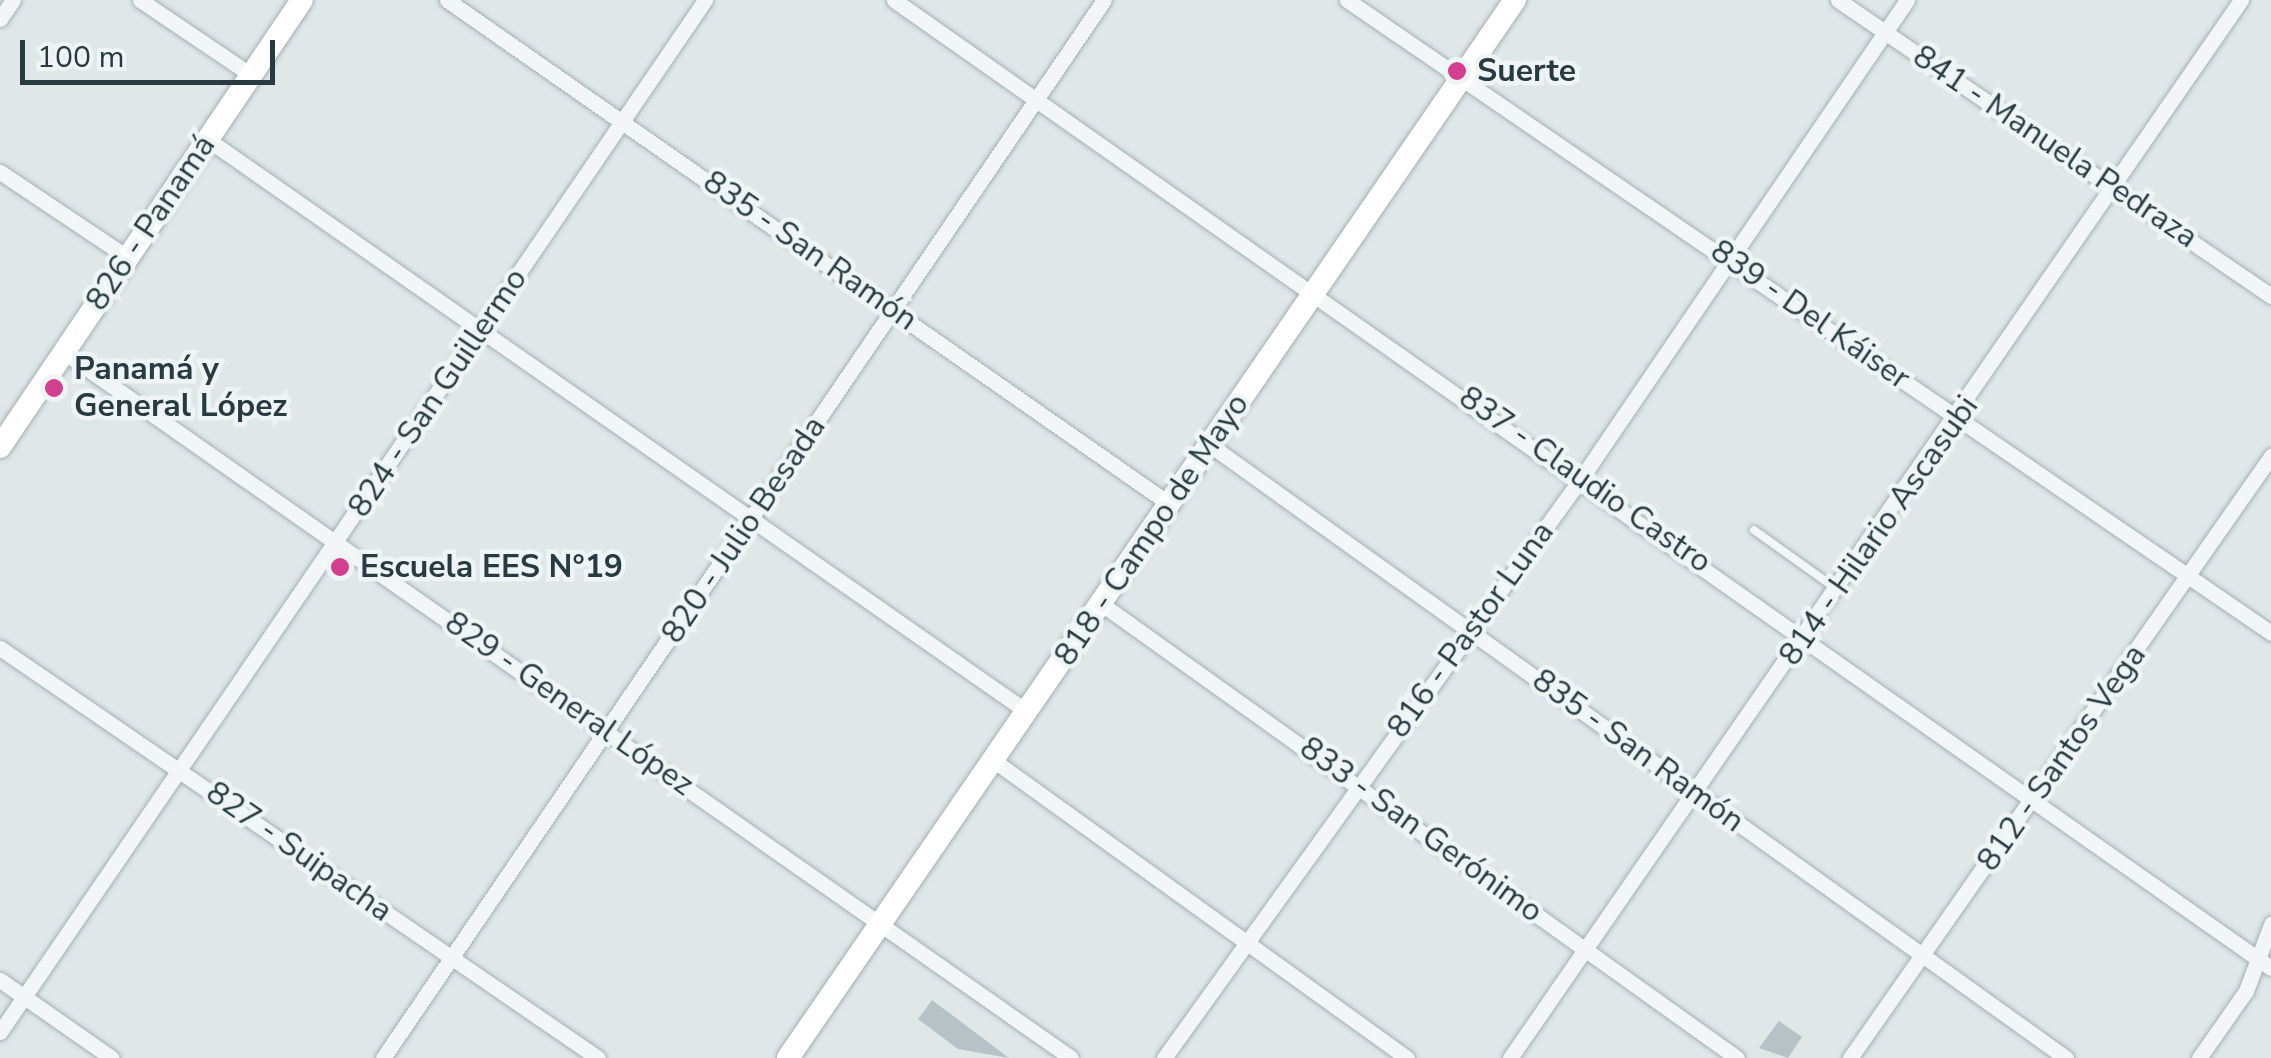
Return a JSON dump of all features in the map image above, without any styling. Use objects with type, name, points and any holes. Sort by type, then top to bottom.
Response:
[{"type":"street","points":[[0,19],[13,0]]},
{"type":"street","points":[[140,0],[251,74]]},
{"type":"street","name":"826 - Panamá","points":[[0,447],[302,0]]},
{"type":"street","name":"835 - San Ramón","points":[[447,0],[1171,504]]},
{"type":"street","name":"824 - San Guillermo","points":[[0,1032],[705,0]]},
{"type":"street","name":"837 - Claudio Castro","points":[[894,0],[1582,477],[2271,968]]},
{"type":"street","name":"820 - Julio Besada","points":[[383,1058],[454,960],[1104,0]]},
{"type":"street","name":"839 - Del Káiser","points":[[1346,0],[1732,260],[2271,633]]},
{"type":"street","name":"818 - Campo de Mayo","points":[[788,1058],[1515,0]]},
{"type":"street","name":"841 - Manuela Pedraza","points":[[1838,0],[2271,296]]},
{"type":"street","name":"816 - Pastor Luna","points":[[1164,1058],[1582,477],[1907,0]]},
{"type":"street","name":"814 - Hilario Ascasubi","points":[[1510,1058],[2118,189],[2242,0]]},
{"type":"street","points":[[208,139],[1026,711]]},
{"type":"street","points":[[0,172],[128,257]]},
{"type":"street","name":"829 - General López","points":[[65,353],[883,920],[1071,1058]]},
{"type":"street","name":"835 - San Ramón","points":[[1210,445],[2066,1058]]},
{"type":"street","name":"812 - Santos Vega","points":[[1850,1058],[2271,456]]},
{"type":"street","name":"833 - San Gerónimo","points":[[1102,605],[1361,784],[1737,1058]]},
{"type":"street","name":"827 - Suipacha","points":[[0,648],[598,1058]]},
{"type":"street","points":[[992,760],[1407,1058]]},
{"type":"street","points":[[2199,1058],[2246,991],[2255,956],[2271,924]]},
{"type":"street","points":[[0,980],[112,1058]]},
{"type":"lane","points":[[1754,530],[1838,590]]},
{"type":"building","points":[[932,1000],[1009,1058],[958,1049],[918,1019]]},
{"type":"building","points":[[1779,1021],[1802,1037],[1788,1058],[1759,1048]]},
{"type":"place","name":"Suerte","points":[[1457,71]]},
{"type":"place","name":"Panamá y General López","points":[[54,388]]},
{"type":"place","name":"Escuela EES N°19","points":[[340,567]]}]
